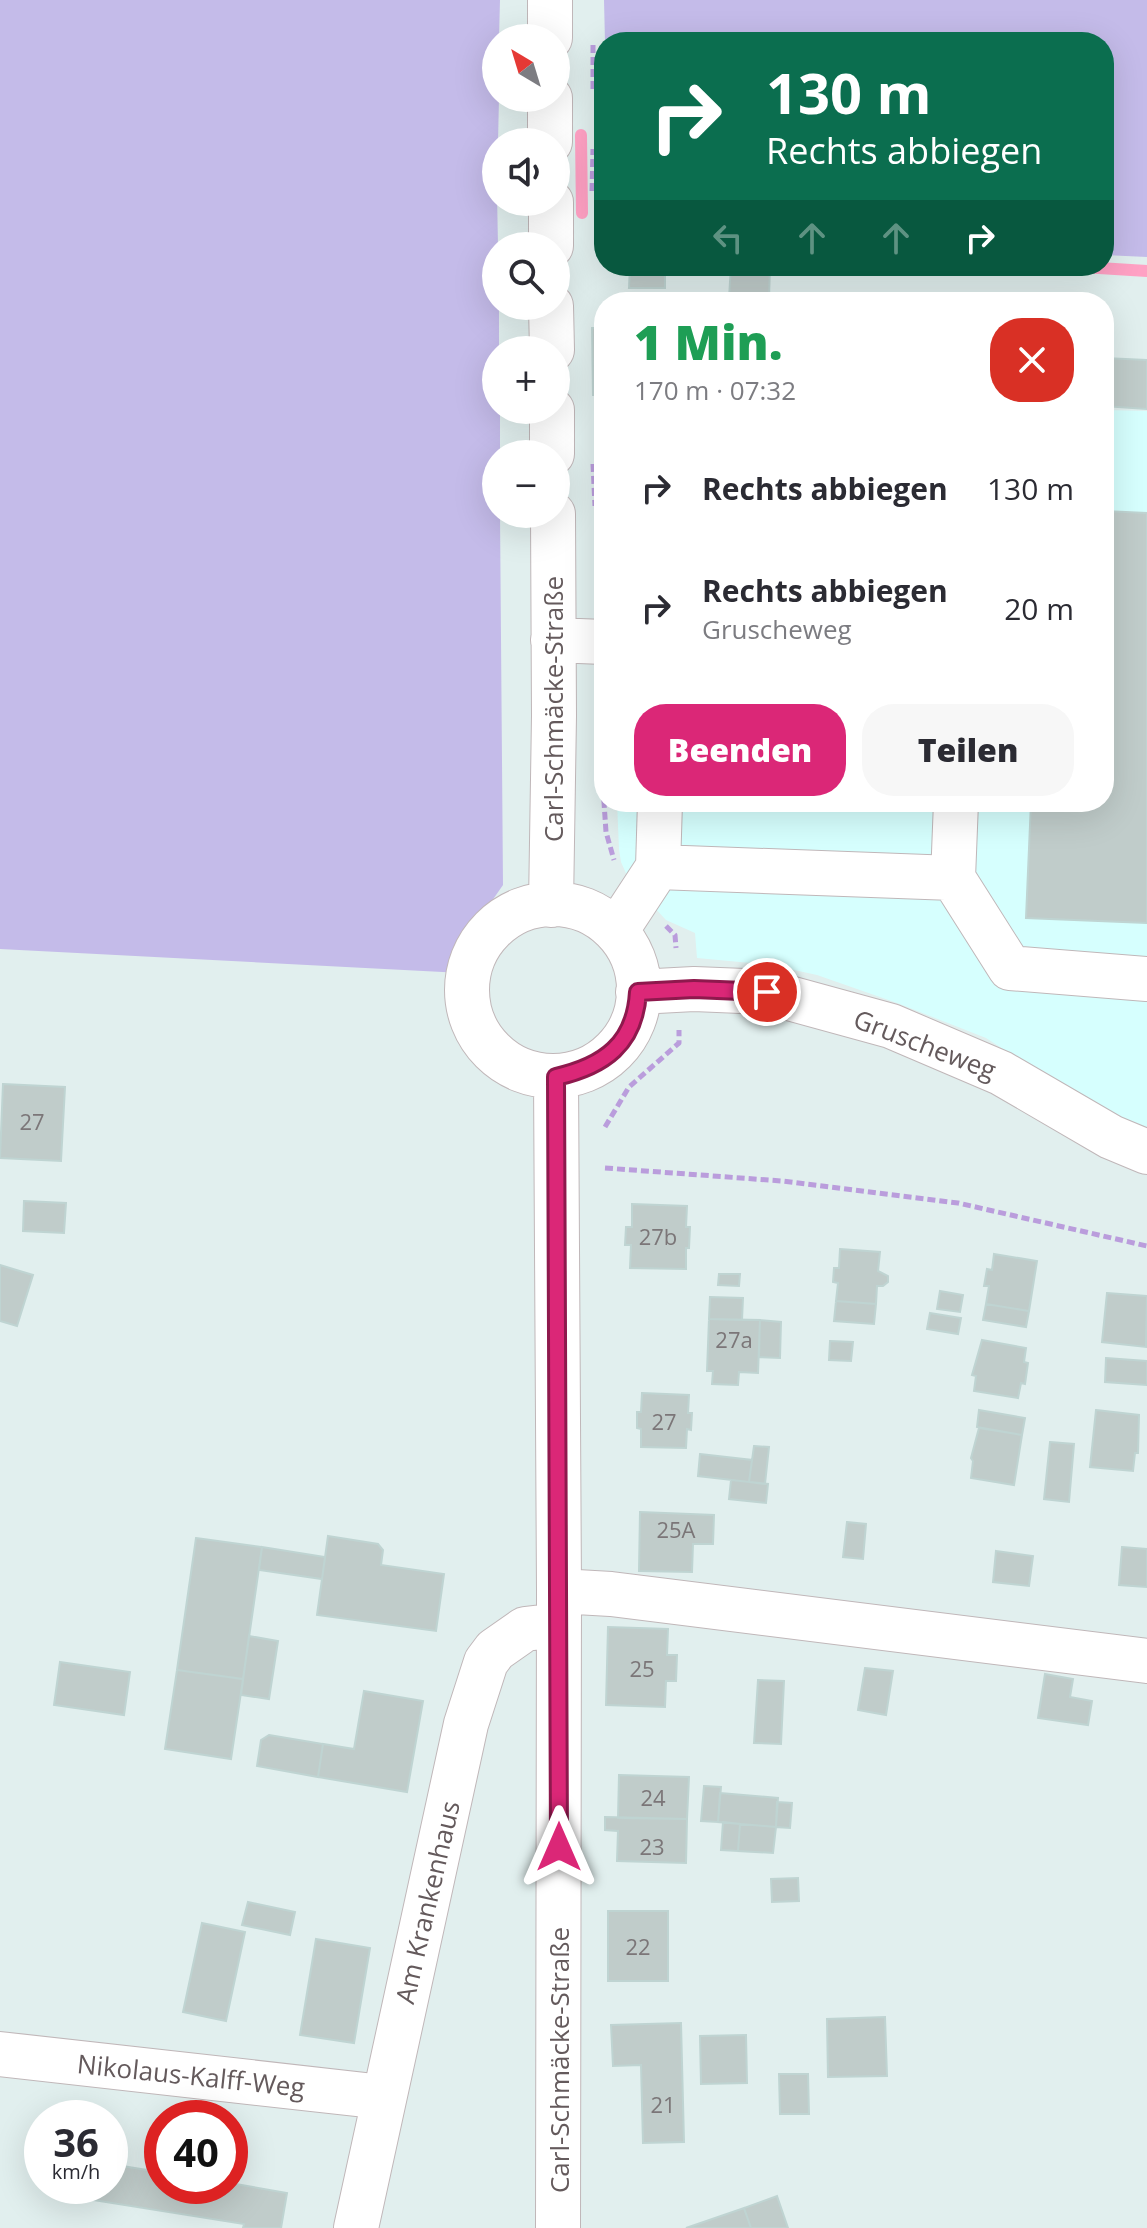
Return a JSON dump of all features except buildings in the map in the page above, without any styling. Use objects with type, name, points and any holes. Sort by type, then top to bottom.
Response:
[{"type":"street","points":[[550,0],[550,24]]},
{"type":"street","points":[[557,232],[571,198]]},
{"type":"street","points":[[559,424],[572,453]]},
{"type":"street","name":"Carl-Schmäcke-Straße","points":[[551,905],[553,528]]},
{"type":"street","points":[[553,640],[594,642]]},
{"type":"street","points":[[658,812],[637,899],[631,953],[639,980],[659,991],[637,1008],[627,1035],[608,1057],[584,1071],[556,1077],[530,1074],[507,1064],[488,1047],[474,1026],[467,1002],[468,976],[475,952],[490,931],[510,915],[537,905],[565,904],[592,913],[637,899],[953,878]]},
{"type":"street","points":[[956,812],[953,878],[1010,968],[1147,979]]},
{"type":"street","name":"Gruscheweg","points":[[659,991],[767,992],[891,1026],[1001,1073],[1111,1137],[1147,1152]]},
{"type":"street","name":"Carl-Schmäcke-Straße","points":[[556,1077],[558,2228]]},
{"type":"street","name":"Am Krankenhaus","points":[[356,2228],[466,1724],[486,1662],[495,1650],[559,1608],[611,1594],[1147,1661]]},
{"type":"street","name":"Nikolaus-Kalff-Weg","points":[[0,2054],[383,2097]]},
{"type":"path","points":[[593,30],[593,105]]},
{"type":"path","points":[[571,198],[593,135]]},
{"type":"path","points":[[572,453],[594,473]]},
{"type":"path","points":[[605,812],[606,832],[620,880],[675,935],[659,991],[679,1043],[629,1087],[605,1127]]},
{"type":"path","points":[[605,1168],[782,1181],[958,1203],[1147,1246]]},
{"type":"shaded area","points":[[0,0],[500,0],[499,24],[482,24],[482,112],[499,112],[498,128],[482,128],[482,216],[497,216],[498,232],[482,232],[482,320],[499,320],[499,336],[482,336],[482,424],[500,424],[500,440],[482,440],[482,528],[500,528],[503,885],[471,931],[462,973],[0,949]]},
{"type":"shaded area","points":[[604,0],[1147,0],[1147,257],[1114,255],[1114,32],[605,32]]},
{"type":"shaded area","points":[[1114,410],[1147,411],[1147,1134],[1091,1105],[986,1038],[897,1003],[817,975],[771,965],[697,958],[695,933],[666,920],[629,880],[619,849],[617,812],[1114,812]]},
{"type":"waterway","points":[[581,135],[582,213]]},
{"type":"waterway","points":[[1114,269],[1147,271]]},
{"type":"route","points":[[559,1847],[556,1077],[584,1071],[608,1057],[627,1035],[637,1008],[638,992],[694,989],[767,992]]}]
